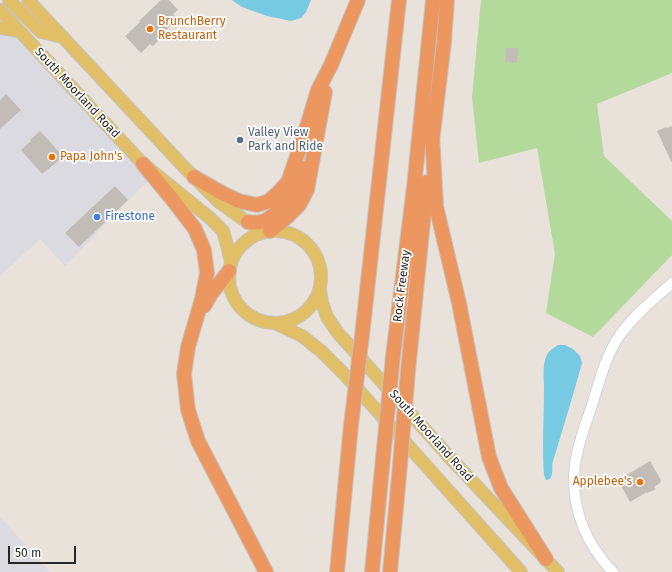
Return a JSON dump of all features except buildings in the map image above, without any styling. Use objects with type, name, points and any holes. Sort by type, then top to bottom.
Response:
[{"type":"highway","points":[[194,177],[238,201],[258,205],[269,201],[288,182],[318,90],[331,65],[358,0]]},
{"type":"highway","points":[[337,572],[399,0]]},
{"type":"highway","name":"Rock Freeway","points":[[372,572],[382,458],[414,187],[433,0]]},
{"type":"highway","points":[[390,572],[408,371],[432,134],[444,42],[447,0]]},
{"type":"highway","points":[[267,231],[287,218],[300,205],[307,190],[331,65]]},
{"type":"highway","points":[[248,222],[258,223],[265,221],[276,214],[293,195],[299,182],[309,146],[323,106]]},
{"type":"highway","points":[[432,134],[436,206],[459,303],[489,457],[501,488],[546,559]]},
{"type":"highway","points":[[143,164],[195,229],[204,250],[207,273],[202,299],[188,347],[184,374],[188,410],[198,441],[266,572]]},
{"type":"highway","points":[[194,324],[211,294],[230,267]]},
{"type":"main road","points":[[9,0],[41,32],[63,37]]},
{"type":"main road","points":[[32,2],[63,37],[219,202],[248,222],[267,231],[285,232],[299,238],[311,247],[318,260],[322,275],[320,290],[314,303],[304,314],[291,321],[277,324],[264,323],[251,318],[240,309],[233,298],[229,285],[230,267],[238,248],[250,238],[267,231]]},
{"type":"main road","name":"South Moorland Road","points":[[0,10],[143,164],[210,218],[223,232],[227,245],[230,267]]},
{"type":"main road","points":[[0,28],[19,30]]},
{"type":"main road","name":"South Moorland Road","points":[[320,290],[327,317],[338,333],[453,461],[558,572]]},
{"type":"main road","name":"South Moorland Road","points":[[277,324],[302,336],[321,350],[367,399],[521,572]]},
{"type":"street","points":[[613,572],[594,549],[581,523],[574,489],[577,454],[606,363],[613,347],[622,332],[634,318],[672,283]]},
{"type":"shaded area","points":[[0,10],[152,176],[65,266],[40,239],[0,276]]},
{"type":"shaded area","points":[[0,517],[50,572],[0,572]]},
{"type":"green space","points":[[481,0],[672,0],[672,73],[597,104],[604,156],[672,221],[672,255],[593,337],[546,313],[555,254],[537,148],[479,163],[472,97]]},
{"type":"water","points":[[232,0],[311,0],[306,12],[301,18],[291,21],[267,16],[242,7]]},
{"type":"water","points":[[558,345],[565,345],[573,349],[580,356],[582,363],[553,461],[551,477],[550,479],[546,480],[544,475],[543,453],[544,367],[545,359],[548,353]]},
{"type":"place","name":"BrunchBerry Restaurant","points":[[150,29]]},
{"type":"place","name":"Valley View Park and Ride","points":[[240,140]]},
{"type":"place","name":"Papa John's","points":[[52,157]]},
{"type":"place","name":"Firestone","points":[[97,217]]},
{"type":"place","name":"Applebee's","points":[[640,482]]}]
